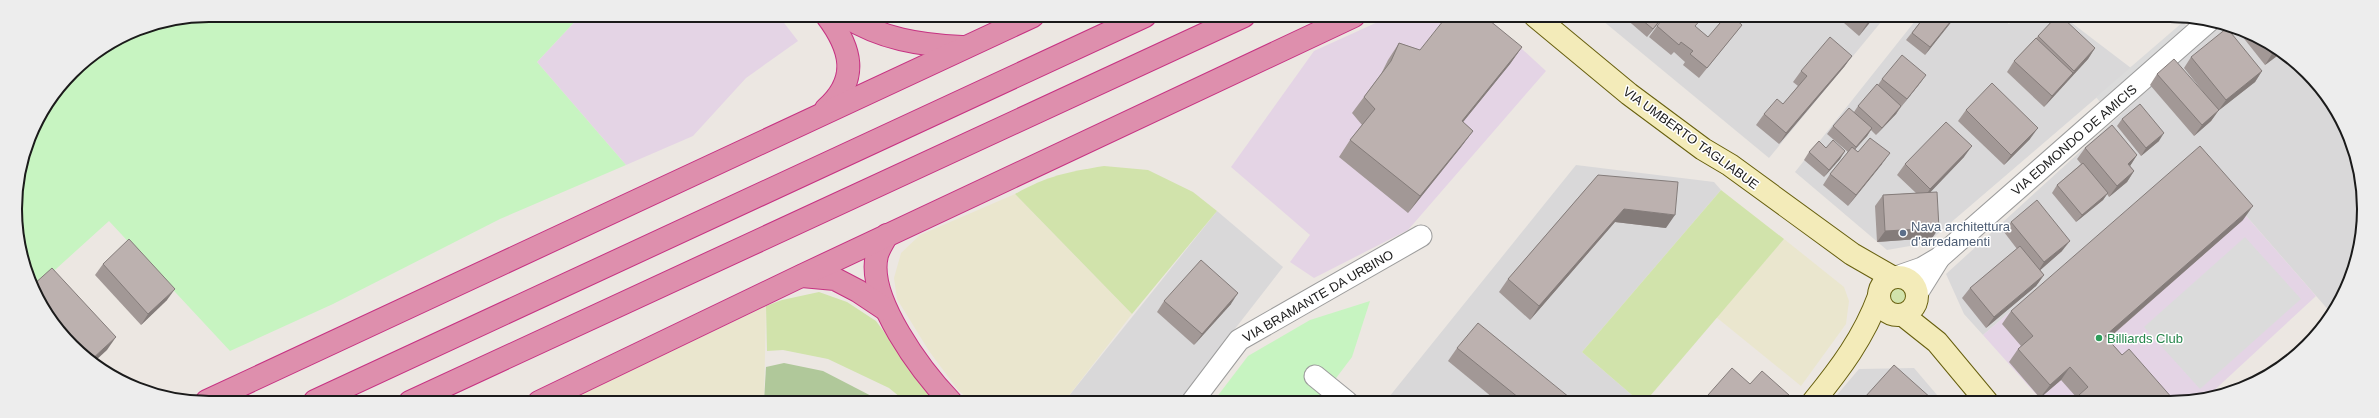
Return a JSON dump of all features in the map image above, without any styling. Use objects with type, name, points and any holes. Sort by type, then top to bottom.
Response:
[{"type":"highway","points":[[815,118],[837,99],[844,88],[848,72],[844,42],[831,22]]},
{"type":"highway","points":[[854,22],[891,38],[929,45],[963,47]]},
{"type":"highway","points":[[218,396],[815,118],[963,47],[1019,22]]},
{"type":"highway","points":[[326,396],[1131,22]]},
{"type":"highway","points":[[423,396],[1231,22]]},
{"type":"highway","points":[[551,396],[887,235],[1341,22]]},
{"type":"highway","points":[[887,235],[877,255],[877,281],[885,309],[918,362],[945,396]]},
{"type":"highway","points":[[801,276],[835,279],[858,291],[885,309]]},
{"type":"street","name":"VIA UMBERTO TAGLIABUE","points":[[1542,22],[1623,89],[1852,254],[1887,285]]},
{"type":"street","name":"VIA EDMONDO DE AMICIS","points":[[1887,285],[1939,258],[2204,26]]},
{"type":"street","name":"VIA BRAMANTE DA URBINO","points":[[1197,396],[1239,340],[1421,236]]},
{"type":"street","name":"VIA EDMONDO DE AMICIS","points":[[1909,306],[1939,258]]},
{"type":"street","points":[[1887,285],[1910,281],[1909,306],[1982,396]]},
{"type":"street","points":[[1887,285],[1884,309],[1909,306]]},
{"type":"street","points":[[1818,396],[1844,363],[1865,330],[1887,285]]},
{"type":"street","points":[[1844,363],[1909,306]]},
{"type":"street","points":[[1316,376],[1340,396]]},
{"type":"shaded area","points":[[574,22],[783,22],[798,41],[746,78],[693,136],[626,165],[537,62]]},
{"type":"shaded area","points":[[1378,22],[1493,22],[1546,71],[1408,230],[1314,278],[1290,262],[1310,235],[1231,167],[1314,51]]},
{"type":"shaded area","points":[[1604,22],[1881,22],[1769,158]]},
{"type":"shaded area","points":[[1914,22],[2006,22],[2009,24],[2011,22],[2071,22],[2131,68],[1927,243],[1887,250],[1795,172]]},
{"type":"shaded area","points":[[2183,22],[2192,32],[2105,108],[2096,97]]},
{"type":"shaded area","points":[[2216,28],[2253,41],[2293,68],[2311,86],[2332,116],[2343,137],[2351,161],[2357,197],[2357,221],[2351,257],[2343,281],[2328,309],[2193,155],[1983,335],[1964,314],[1946,274]]},
{"type":"shaded area","points":[[2193,155],[2316,296],[2214,391],[2182,396],[2038,396],[1983,335]]},
{"type":"shaded area","points":[[1576,165],[1714,182],[1721,190],[1582,352],[1633,396],[1390,396]]},
{"type":"shaded area","points":[[1015,194],[1132,314],[1069,396],[964,396],[958,390],[929,351],[897,299],[894,278],[901,253],[920,235]]},
{"type":"shaded area","points":[[1217,211],[1283,267],[1183,396],[1069,396]]},
{"type":"shaded area","points":[[2245,237],[2301,299],[2200,389],[2144,327]]},
{"type":"shaded area","points":[[1784,239],[1844,287],[1849,301],[1846,324],[1801,386],[1716,317]]},
{"type":"shaded area","points":[[766,306],[764,396],[578,396]]},
{"type":"shaded area","points":[[1914,368],[1938,396],[1836,396],[1859,369]]},
{"type":"green space","points":[[197,22],[574,22],[537,62],[626,165],[500,219],[333,304],[230,351],[109,221],[38,285],[28,257],[22,221],[22,197],[28,161],[36,137],[47,115],[61,95],[86,68],[95,61],[115,47],[137,36],[161,28]]},
{"type":"green space","points":[[1104,166],[1148,170],[1193,192],[1217,211],[1132,314],[1015,194],[1047,179],[1079,170]]},
{"type":"green space","points":[[1721,190],[1784,239],[1650,396],[1633,396],[1582,352]]},
{"type":"green space","points":[[1898,284],[1907,287],[1910,296],[1907,305],[1898,308],[1889,305],[1886,296],[1889,287]]},
{"type":"green space","points":[[819,292],[847,302],[876,321],[932,396],[899,396],[889,388],[828,359],[783,350],[767,351],[766,306],[782,300]]},
{"type":"green space","points":[[1370,301],[1352,357],[1323,396],[1218,396],[1248,356],[1310,320]]},
{"type":"green space","points":[[784,363],[823,371],[871,396],[764,396],[766,367]]},
{"type":"building","points":[[1442,22],[1491,22],[1522,47],[1462,121],[1473,131],[1420,196],[1350,140],[1375,109],[1364,97],[1391,61],[1399,43],[1420,50]]},
{"type":"building","points":[[1644,22],[1658,22],[1653,29]]},
{"type":"building","points":[[1660,22],[1699,22],[1695,26],[1708,37],[1721,22],[1739,22],[1742,25],[1707,68],[1690,54],[1693,51],[1681,42],[1679,45],[1657,26]]},
{"type":"building","points":[[1920,22],[1950,22],[1930,47],[1912,33]]},
{"type":"building","points":[[2051,22],[2067,22],[2095,48],[2074,71],[2038,36]]},
{"type":"building","points":[[2224,30],[2230,32],[2262,71],[2226,100],[2191,57]]},
{"type":"building","points":[[1830,37],[1852,56],[1786,133],[1764,114],[1777,99],[1783,104],[1807,76],[1801,71]]},
{"type":"building","points":[[2036,38],[2073,73],[2052,96],[2014,61]]},
{"type":"building","points":[[1902,55],[1926,75],[1907,99],[1882,79]]},
{"type":"building","points":[[2174,59],[2219,110],[2202,125],[2157,74]]},
{"type":"building","points":[[1992,83],[2038,128],[2011,155],[1966,110]]},
{"type":"building","points":[[1877,84],[1901,106],[1882,128],[1858,106]]},
{"type":"building","points":[[2140,104],[2164,133],[2146,148],[2122,119]]},
{"type":"building","points":[[1849,108],[1872,128],[1856,147],[1833,126]]},
{"type":"building","points":[[1946,122],[1972,146],[1930,189],[1905,164]]},
{"type":"building","points":[[2112,125],[2137,155],[2128,164],[2134,171],[2117,186],[2085,148]]},
{"type":"building","points":[[1870,138],[1890,153],[1856,195],[1830,174],[1852,147],[1858,152]]},
{"type":"building","points":[[1833,140],[1845,151],[1829,170],[1809,152],[1819,141],[1826,148]]},
{"type":"building","points":[[2200,146],[2253,206],[2105,336],[2122,355],[2129,349],[2170,396],[2080,396],[2079,395],[2088,387],[2070,367],[2050,385],[2018,349],[2033,336],[2011,311]]},
{"type":"building","points":[[2083,163],[2108,193],[2082,215],[2057,185]]},
{"type":"building","points":[[1598,175],[1678,182],[1675,215],[1624,209],[1539,306],[1508,279]]},
{"type":"building","points":[[1937,192],[1939,228],[1885,231],[1883,195]]},
{"type":"building","points":[[2037,200],[2070,241],[2044,262],[2011,222]]},
{"type":"building","points":[[129,239],[175,289],[148,314],[103,264]]},
{"type":"building","points":[[2020,246],[2044,275],[1994,317],[1970,288]]},
{"type":"building","points":[[1201,260],[1238,293],[1202,334],[1164,301]]},
{"type":"building","points":[[52,268],[116,337],[95,357],[68,332],[47,302],[36,282]]},
{"type":"building","points":[[1478,323],[1568,396],[1517,396],[1457,348]]},
{"type":"building","points":[[1894,365],[1929,396],[1866,396]]},
{"type":"building","points":[[1732,368],[1750,384],[1762,371],[1789,395],[1709,396],[1708,395]]},
{"type":"place","name":"Nava architettura d'arredamenti","points":[[1903,233]]},
{"type":"place","name":"Billiards Club","points":[[2099,338]]}]
